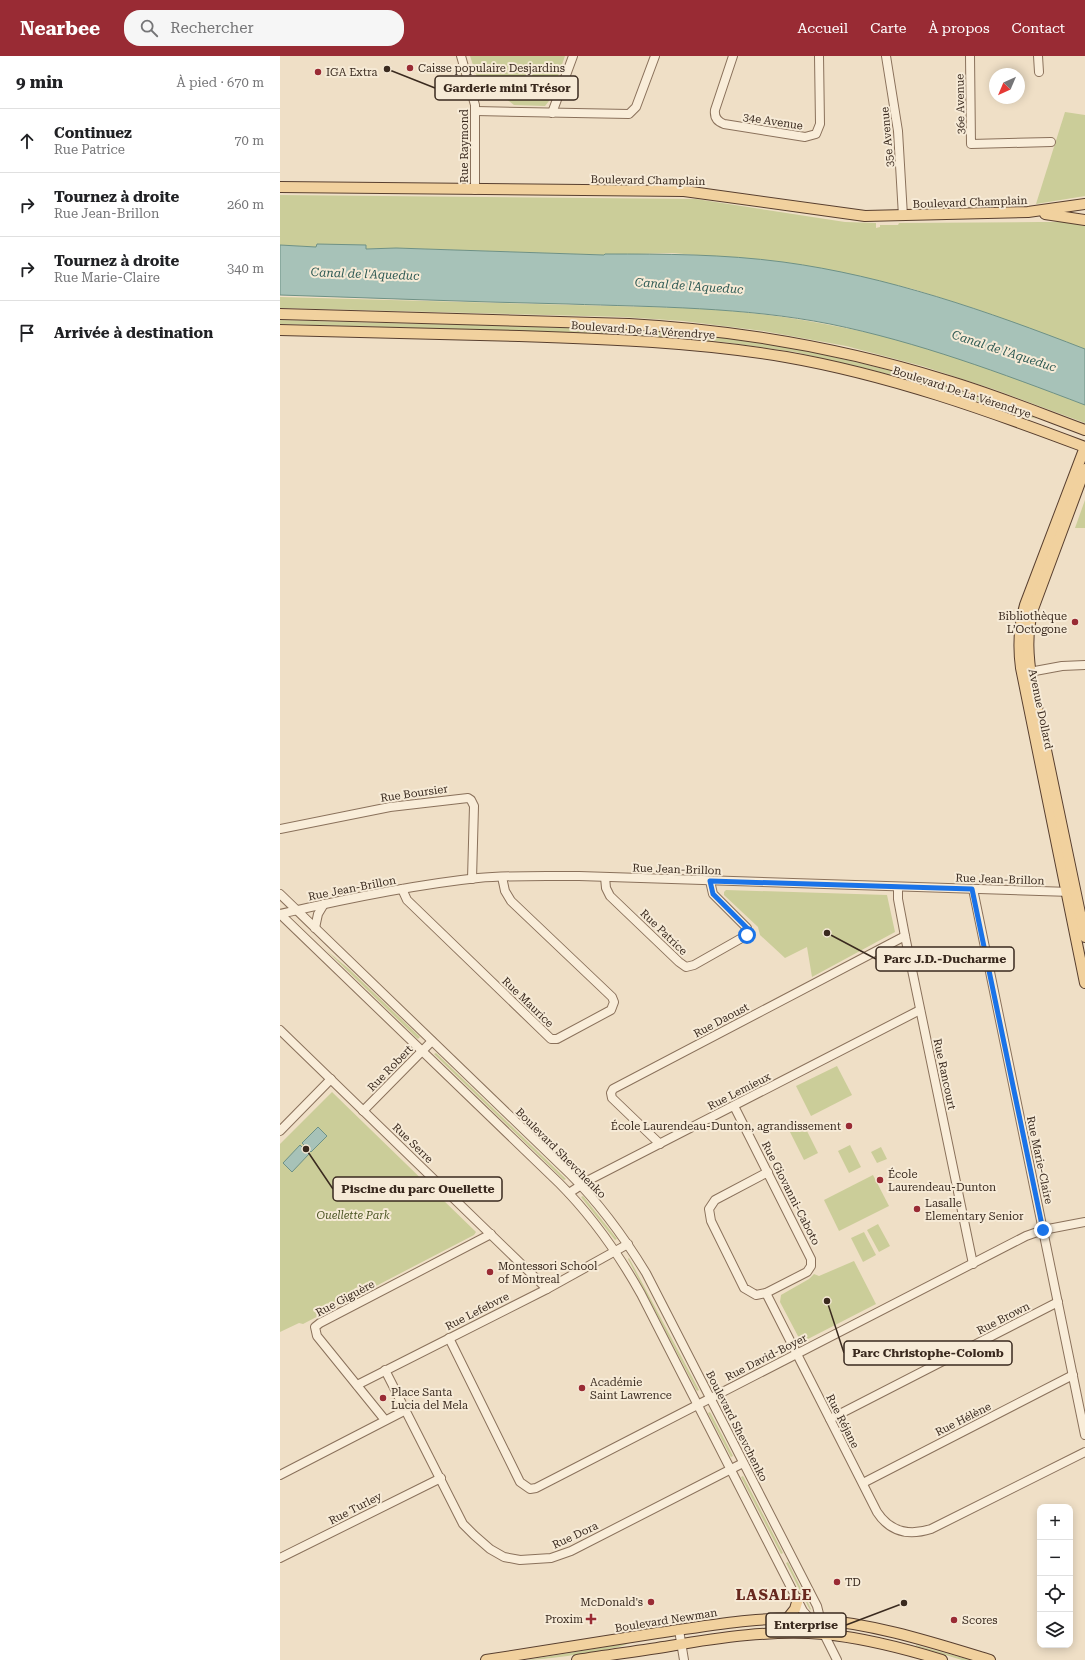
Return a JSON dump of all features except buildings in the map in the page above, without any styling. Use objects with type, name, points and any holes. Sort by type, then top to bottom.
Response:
[{"type":"main road","name":"Boulevard Champlain","points":[[280,187],[690,192],[852,216],[1029,212],[1085,204]]},
{"type":"main road","points":[[1029,212],[1085,220]]},
{"type":"main road","name":"Boulevard De La Vérendrye","points":[[280,314],[630,324],[681,327],[760,337],[860,356],[931,375],[994,396],[1085,430]]},
{"type":"main road","name":"Boulevard De La Vérendrye","points":[[280,330],[625,340],[728,348],[812,362],[904,384],[981,408],[1085,447]]},
{"type":"main road","name":"Avenue Dollard","points":[[1085,447],[1024,610],[1018,644],[1026,672],[1071,892],[1085,984]]},
{"type":"main road","name":"Avenue Dollard","points":[[1026,672],[1030,620],[1082,484],[1085,469]]},
{"type":"main road","name":"Avenue Dollard","points":[[1071,892],[1085,937]]},
{"type":"main road","points":[[787,1619],[796,1608],[798,1600]]},
{"type":"main road","name":"Boulevard Newman","points":[[486,1660],[748,1620],[815,1619],[885,1630],[990,1660]]},
{"type":"main road","points":[[577,1660],[755,1634],[824,1634],[874,1642],[942,1660]]},
{"type":"street","name":"Rue Raymond","points":[[461,56],[475,101],[476,190]]},
{"type":"street","points":[[552,113],[573,56]]},
{"type":"street","points":[[476,112],[626,115],[632,113],[636,107],[655,56]]},
{"type":"street","name":"34e Avenue","points":[[733,56],[715,110],[715,116],[718,121],[724,124],[805,137],[816,134],[820,124],[819,56]]},
{"type":"street","name":"35e Avenue","points":[[886,56],[898,125],[903,216]]},
{"type":"street","name":"36e Avenue","points":[[970,56],[972,144],[1051,142]]},
{"type":"street","points":[[1038,56],[1039,72]]},
{"type":"street","points":[[1026,672],[1062,666],[1085,665]]},
{"type":"street","name":"Rue Boursier","points":[[280,829],[398,806],[468,798],[474,806],[472,879]]},
{"type":"street","name":"Rue Jean-Brillon","points":[[280,914],[324,904],[402,890],[472,879],[502,877],[605,877],[1071,892]]},
{"type":"street","name":"Rue Maurice","points":[[402,890],[407,900],[551,1039],[557,1039],[610,1010],[614,1002],[612,997],[511,901],[505,891],[502,877]]},
{"type":"street","name":"Rue Patrice","points":[[605,877],[606,888],[610,896],[686,967],[694,965],[747,935],[747,928],[713,894],[710,881]]},
{"type":"street","name":"Rue Rancourt","points":[[898,887],[898,899],[905,936],[972,1264]]},
{"type":"street","name":"Rue Marie-Claire","points":[[972,889],[1085,1435]]},
{"type":"street","name":"Boulevard Shevchenko","points":[[280,894],[580,1185],[604,1212],[628,1244],[648,1279],[817,1606],[815,1619]]},
{"type":"street","points":[[315,928],[318,914],[324,904]]},
{"type":"street","name":"Boulevard Shevchenko","points":[[280,914],[569,1193],[600,1229],[616,1252],[640,1294],[803,1611],[815,1619],[837,1660]]},
{"type":"street","name":"Rue Daoust","points":[[660,1144],[612,1098],[611,1093],[614,1089],[905,936]]},
{"type":"street","name":"Rue Lemieux","points":[[569,1193],[580,1185],[920,1010]]},
{"type":"street","name":"Rue Serre","points":[[280,1030],[547,1289]]},
{"type":"street","name":"Rue Robert","points":[[363,1110],[432,1041]]},
{"type":"street","points":[[280,1130],[331,1079]]},
{"type":"street","name":"Rue Giovanni-Caboto","points":[[734,1106],[810,1255],[812,1262],[807,1272],[766,1293]]},
{"type":"street","points":[[766,1293],[756,1295],[744,1288],[711,1221],[709,1209],[715,1200],[768,1172]]},
{"type":"street","name":"Rue David-Boyer","points":[[449,1338],[520,1482],[530,1489],[536,1488],[1026,1236],[1043,1230],[1085,1222]]},
{"type":"street","name":"Rue Giguère","points":[[385,1420],[317,1336],[315,1327],[320,1323],[491,1234]]},
{"type":"street","name":"Rue Lefebvre","points":[[357,1385],[547,1289],[628,1244]]},
{"type":"street","name":"Rue Réjane","points":[[766,1293],[877,1512],[884,1522],[899,1531],[912,1533],[931,1529],[1085,1452]]},
{"type":"street","name":"Rue Brown","points":[[830,1419],[1058,1302]]},
{"type":"street","name":"Rue Dora","points":[[385,1370],[463,1524],[490,1549],[504,1557],[520,1560],[537,1560],[551,1558],[571,1551],[743,1463]]},
{"type":"street","name":"Rue Hélène","points":[[863,1483],[1073,1375]]},
{"type":"street","points":[[280,1475],[406,1410]]},
{"type":"street","name":"Rue Turley","points":[[280,1558],[441,1478]]},
{"type":"street","points":[[679,1630],[684,1660]]},
{"type":"green space","points":[[470,56],[565,56],[549,101],[545,106],[514,105],[505,98],[494,84],[489,85],[488,97],[484,98]]},
{"type":"green space","points":[[1065,112],[1085,115],[1085,196],[1036,204]]},
{"type":"green space","points":[[280,195],[696,199],[845,222],[876,223],[876,228],[880,227],[880,225],[898,225],[899,223],[1067,222],[1085,226],[1085,349],[976,309],[913,289],[829,270],[783,262],[672,253],[605,255],[397,248],[365,249],[366,247],[317,244],[316,247],[280,245]]},
{"type":"green space","points":[[280,297],[688,308],[749,313],[809,321],[869,333],[928,348],[1007,375],[1085,405],[1085,423],[996,390],[922,366],[846,346],[763,331],[683,321],[623,317],[280,308]]},
{"type":"green space","points":[[280,320],[632,330],[678,332],[724,337],[764,343],[844,359],[883,369],[961,392],[1038,419],[1015,414],[937,387],[868,369],[795,352],[723,342],[626,334],[280,324]]},
{"type":"green space","points":[[1085,500],[1085,528],[1075,528]]},
{"type":"green space","points":[[726,890],[887,895],[895,932],[812,977],[807,947],[785,958],[760,935],[758,927],[724,895]]},
{"type":"green space","points":[[326,950],[349,969],[420,1037],[418,1039]]},
{"type":"green space","points":[[436,1053],[566,1179],[564,1180],[434,1054]]},
{"type":"green space","points":[[837,1066],[852,1095],[811,1116],[796,1086]]},
{"type":"green space","name":"Ouellette Park","points":[[332,1092],[476,1232],[474,1235],[303,1324],[299,1323],[280,1332],[280,1144]]},
{"type":"green space","points":[[803,1123],[818,1153],[804,1160],[789,1130]]},
{"type":"green space","points":[[850,1145],[861,1167],[849,1173],[838,1151]]},
{"type":"green space","points":[[881,1147],[887,1159],[877,1163],[871,1152]]},
{"type":"green space","points":[[873,1175],[889,1206],[839,1231],[824,1200]]},
{"type":"green space","points":[[583,1196],[617,1239],[615,1240],[581,1197]]},
{"type":"green space","points":[[878,1224],[890,1246],[879,1252],[867,1230]]},
{"type":"green space","points":[[864,1232],[876,1255],[863,1262],[851,1238]]},
{"type":"green space","points":[[629,1258],[699,1390],[697,1391],[628,1259]]},
{"type":"green space","points":[[854,1261],[876,1304],[806,1340],[799,1338],[780,1302],[781,1295],[809,1279],[814,1274],[819,1276]]},
{"type":"green space","points":[[710,1412],[733,1456],[731,1457],[708,1413]]},
{"type":"green space","points":[[743,1476],[783,1553],[781,1554],[741,1477]]},
{"type":"green space","points":[[788,1562],[811,1609],[810,1610],[786,1563]]},
{"type":"green space","points":[[629,1643],[611,1649],[527,1660]]},
{"type":"green space","points":[[916,1645],[970,1660],[962,1660]]},
{"type":"water","name":"Canal de l'Aqueduc","points":[[317,244],[366,245],[366,249],[396,248],[604,255],[650,254],[716,256],[761,259],[822,268],[860,276],[936,296],[1011,321],[1085,349],[1085,405],[991,370],[927,349],[863,331],[798,318],[732,311],[666,307],[280,295],[280,245],[316,247]]},
{"type":"water","points":[[318,1127],[327,1136],[311,1152],[302,1143]]},
{"type":"water","points":[[300,1145],[309,1154],[292,1172],[283,1163]]},
{"type":"place","name":"Caisse populaire Desjardins","points":[[410,68]]},
{"type":"place","name":"Garderie mini Trésor","points":[[387,69]]},
{"type":"place","name":"IGA Extra","points":[[318,72]]},
{"type":"place","name":"Bibliothèque L’Octogone","points":[[1075,622]]},
{"type":"place","name":"Parc J.D.-Ducharme","points":[[827,933]]},
{"type":"place","name":"École Laurendeau-Dunton, agrandissement","points":[[849,1126]]},
{"type":"place","name":"Piscine du parc Ouellette","points":[[306,1149]]},
{"type":"place","name":"École Laurendeau-Dunton","points":[[880,1180]]},
{"type":"place","name":"Lasalle Elementary Senior","points":[[917,1209]]},
{"type":"place","name":"Montessori School of Montreal","points":[[490,1272]]},
{"type":"place","name":"Parc Christophe-Colomb","points":[[827,1301]]},
{"type":"place","name":"Académie Saint Lawrence","points":[[582,1388]]},
{"type":"place","name":"Place Santa Lucia del Mela","points":[[383,1398]]},
{"type":"place","name":"TD","points":[[837,1582]]},
{"type":"place","name":"McDonald's","points":[[651,1602]]},
{"type":"place","name":"Enterprise","points":[[904,1603]]},
{"type":"place","name":"Proxim","points":[[591,1619]]},
{"type":"place","name":"Scores","points":[[954,1620]]},
{"type":"district","name":"LASALLE","points":[[774,1595]]},
{"type":"route","points":[[747,935],[747,928],[713,894],[710,881],[972,889],[1043,1230]]}]
